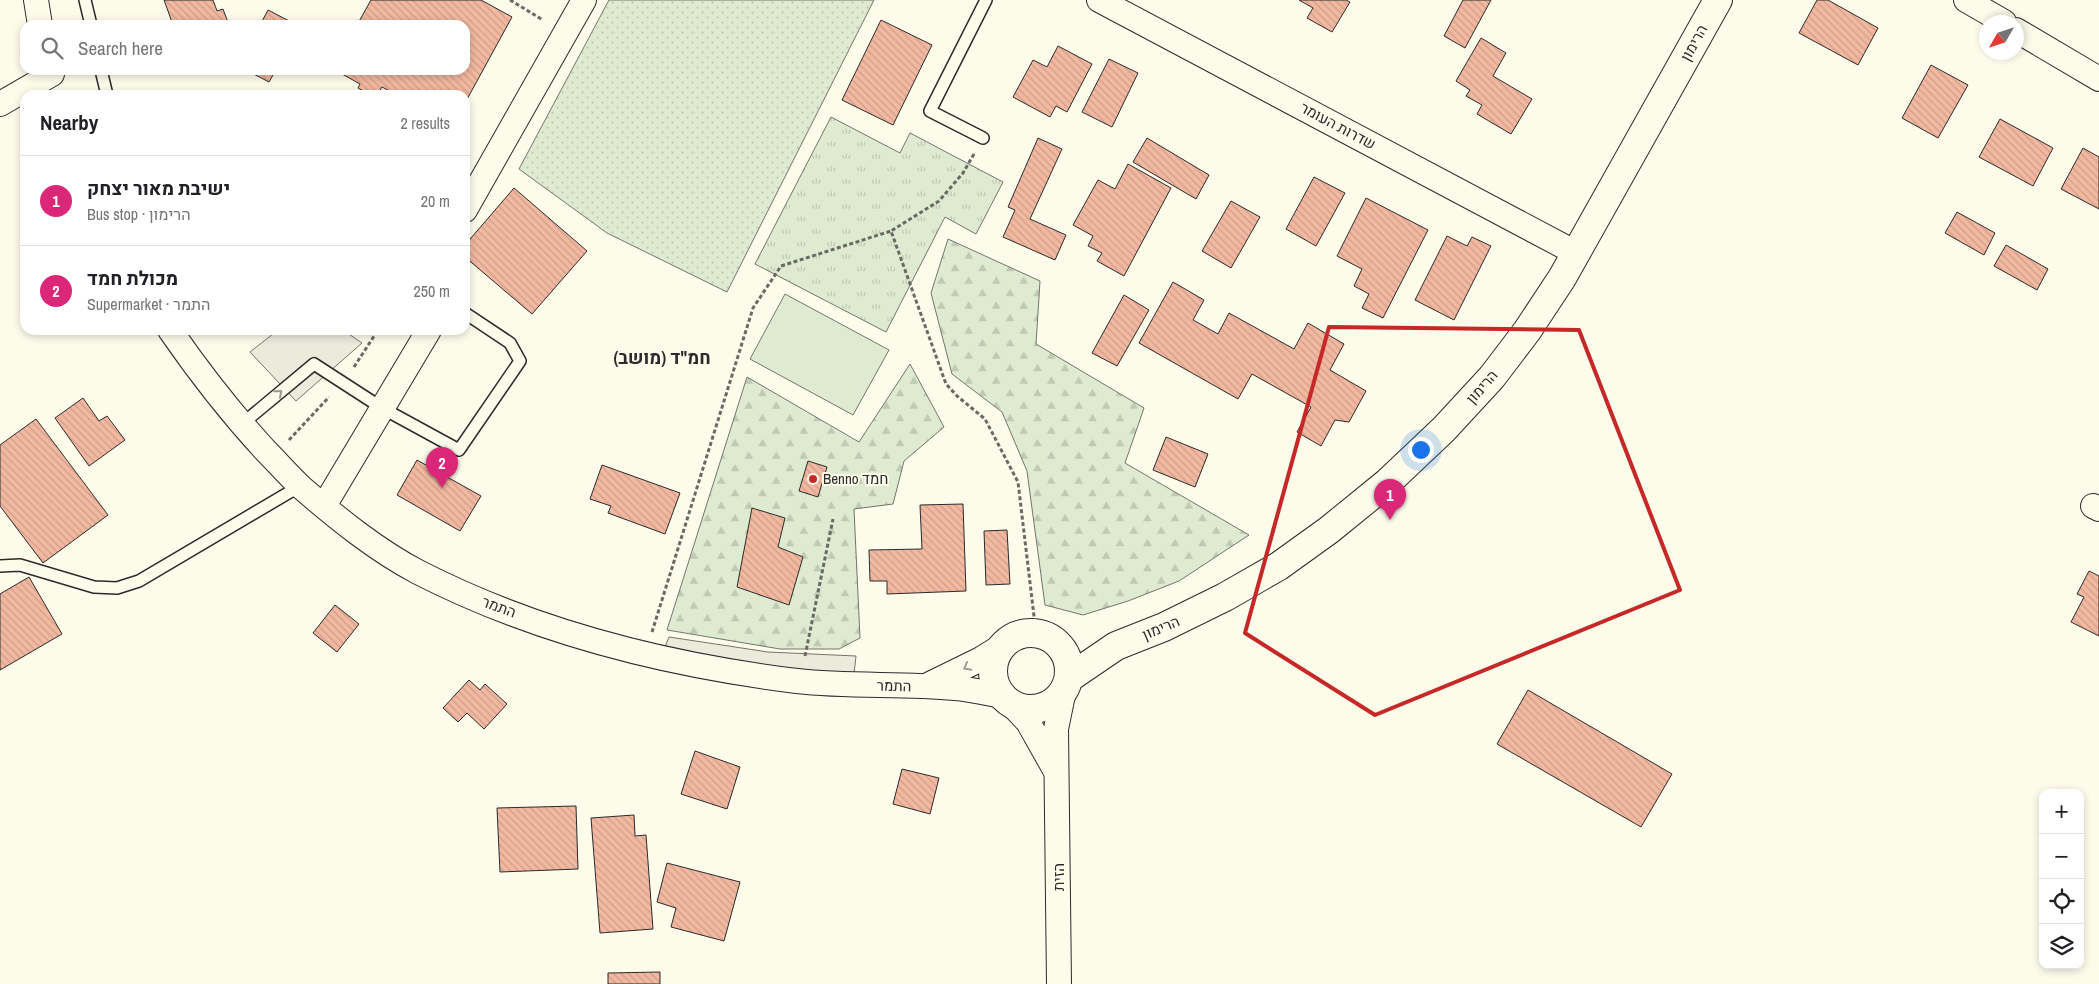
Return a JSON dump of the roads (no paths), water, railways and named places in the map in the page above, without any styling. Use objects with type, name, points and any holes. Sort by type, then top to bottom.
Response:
[{"type":"street","points":[[36,0],[39,20]]},
{"type":"street","points":[[470,201],[584,0]]},
{"type":"street","name":"שדרות העומר","points":[[1099,0],[1576,253]]},
{"type":"street","name":"הרימון","points":[[1066,684],[1116,646],[1164,628],[1225,598],[1279,566],[1329,530],[1388,482],[1444,429],[1492,377],[1527,330],[1576,253],[1718,0]]},
{"type":"street","points":[[1966,0],[1992,15]]},
{"type":"street","points":[[2024,35],[2099,79]]},
{"type":"street","points":[[31,90],[53,80]]},
{"type":"street","points":[[0,104],[20,95]]},
{"type":"street","name":"התמר","points":[[174,335],[203,377],[242,424],[300,486],[360,535],[416,571],[482,602],[574,634],[645,654],[736,673],[833,684],[958,688],[1007,700]]},
{"type":"street","points":[[324,506],[426,335]]},
{"type":"street","points":[[1022,634],[1047,639],[1065,654],[1069,666],[1066,684],[1057,699],[1047,706],[1036,710],[1023,709],[1007,700],[995,685],[992,672],[994,659],[1010,639],[1022,634]]},
{"type":"street","name":"הרימון","points":[[1047,639],[1094,647],[1116,646]]},
{"type":"street","name":"התמר","points":[[926,686],[981,659],[1005,644]]},
{"type":"street","name":"הזית","points":[[1059,984],[1056,729],[1066,684]]},
{"type":"street","name":"הזית","points":[[1007,700],[1028,722],[1056,771]]},
{"type":"lane","points":[[85,0],[90,20]]},
{"type":"lane","points":[[983,138],[930,111],[986,0]]},
{"type":"lane","points":[[103,75],[106,90]]},
{"type":"lane","points":[[242,424],[314,364],[382,408],[459,450],[520,361],[510,343],[470,316]]},
{"type":"lane","points":[[0,566],[20,565],[94,587],[116,588],[139,581],[300,486]]},
{"type":"place","name":"Benno חמד","points":[[813,479]]},
{"type":"place","name":"מכולת חמד","points":[[442,488]]},
{"type":"place","name":"ישיבת מאור יצחק","points":[[1390,520]]},
{"type":"district","name":"חמ\"ד (מושב)","points":[[662,358]]}]
